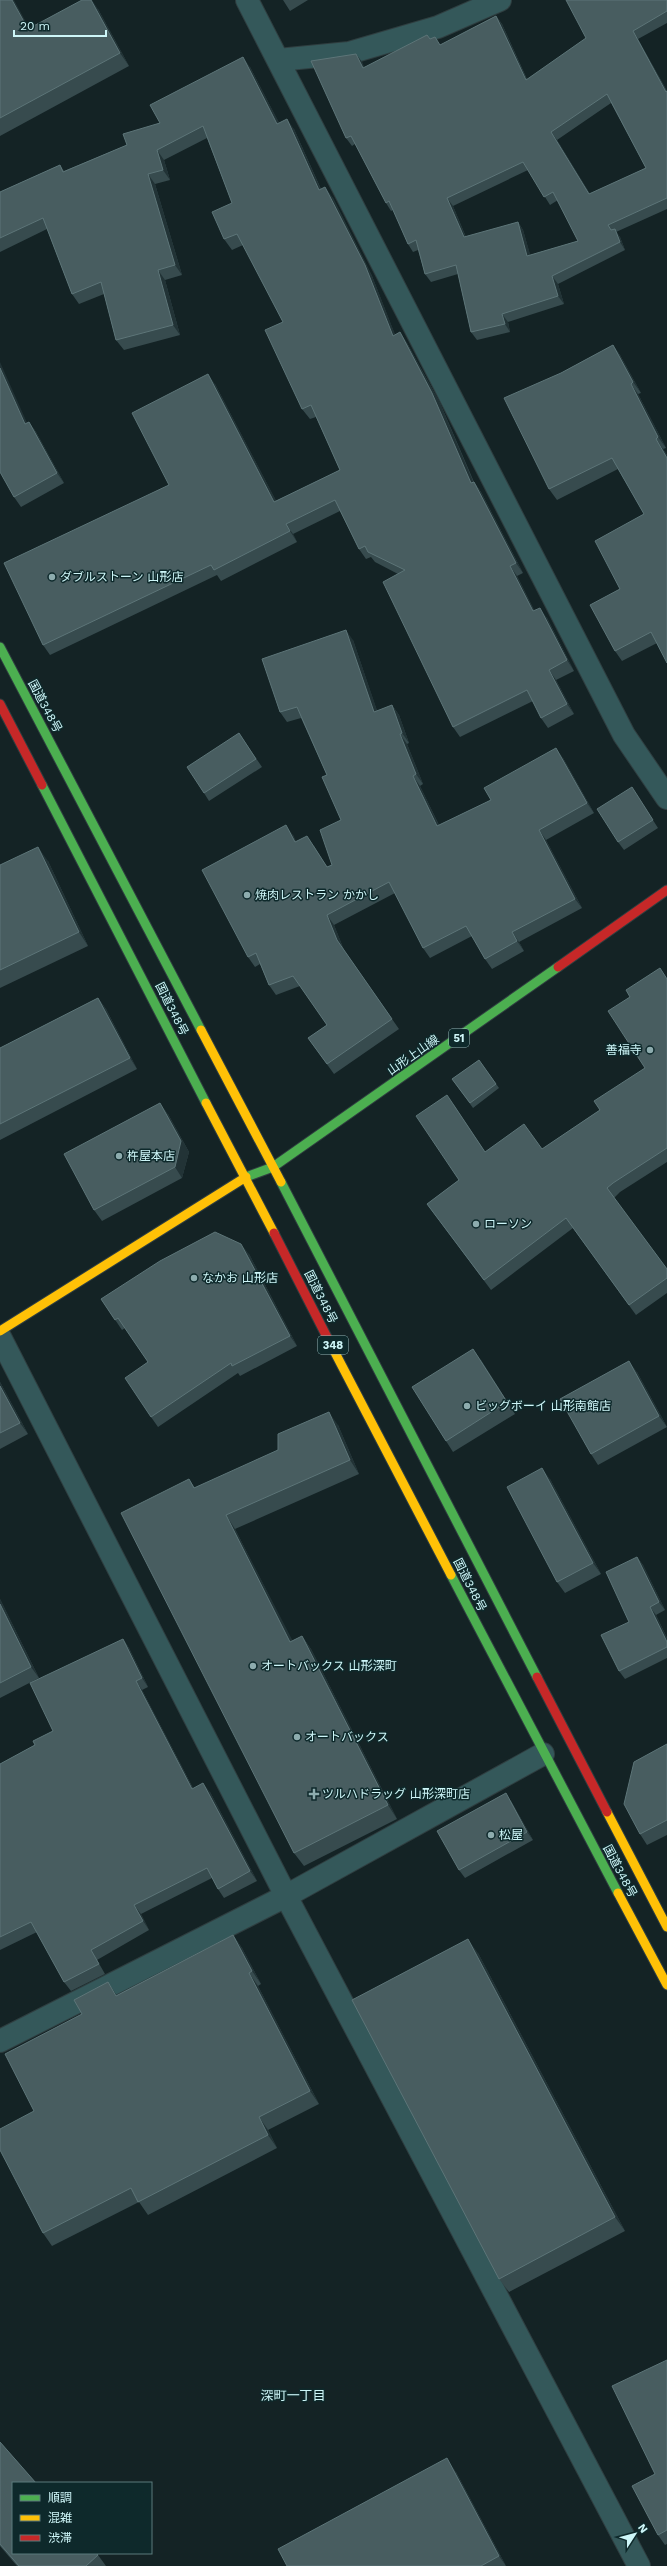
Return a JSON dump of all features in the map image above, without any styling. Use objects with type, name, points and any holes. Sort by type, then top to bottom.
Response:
[{"type":"main road","name":"国道348号","points":[[0,646],[273,1167],[667,1927]]},
{"type":"main road","name":"国道348号","points":[[0,704],[246,1177],[543,1754],[667,1985]]},
{"type":"main road","name":"山形上山線","points":[[0,1331],[246,1177],[273,1167],[667,890]]},
{"type":"street","points":[[247,0],[624,735],[667,798]]},
{"type":"street","points":[[278,60],[349,53],[438,27],[500,0]]},
{"type":"street","points":[[0,1337],[286,1896],[639,2566]]},
{"type":"street","points":[[0,2042],[286,1896],[543,1754]]},
{"type":"building","points":[[0,0],[12,0],[28,29],[82,0],[91,0],[120,53],[0,118]]},
{"type":"building","points":[[566,0],[667,0],[667,11],[633,31],[666,92],[667,91],[667,198],[608,225],[611,230],[615,229],[620,242],[552,276],[558,296],[502,314],[505,324],[471,332],[456,265],[425,274],[416,240],[408,244],[389,201],[386,203],[351,136],[346,138],[311,61],[356,54],[363,68],[427,35],[430,39],[435,37],[440,45],[496,16],[526,80],[586,38]],"holes":[[[607,94],[646,168],[589,194],[551,132]],[[523,162],[544,197],[553,192],[578,241],[527,256],[518,222],[464,237],[447,198]]]},
{"type":"building","points":[[243,57],[277,124],[287,119],[319,190],[325,187],[365,265],[393,336],[400,332],[432,393],[471,483],[474,482],[516,563],[510,566],[533,611],[540,608],[567,660],[549,670],[567,704],[541,718],[527,690],[453,727],[383,582],[405,570],[368,552],[365,546],[359,549],[335,500],[286,524],[290,531],[214,570],[211,565],[43,645],[4,563],[169,485],[132,413],[208,374],[274,502],[340,470],[311,405],[302,409],[265,330],[283,322],[237,234],[224,239],[212,212],[232,203],[203,126],[157,150],[163,170],[148,174],[175,265],[158,270],[173,325],[116,340],[101,282],[72,294],[43,218],[0,238],[0,192],[60,165],[63,172],[127,145],[123,134],[160,123],[150,105]]},
{"type":"building","points":[[613,345],[633,382],[631,384],[658,437],[656,439],[667,458],[667,663],[651,632],[615,651],[590,605],[620,589],[595,541],[644,514],[612,458],[549,489],[504,398],[561,373]]},
{"type":"building","points":[[0,368],[25,424],[29,422],[57,473],[14,497],[0,472]]},
{"type":"building","points":[[346,630],[374,712],[392,705],[402,733],[400,734],[416,774],[413,776],[437,826],[491,800],[484,788],[556,748],[587,803],[539,830],[575,899],[512,932],[517,941],[485,959],[466,926],[423,948],[389,882],[327,915],[337,940],[392,1019],[327,1064],[308,1038],[327,1025],[293,976],[269,985],[256,953],[248,957],[202,870],[286,825],[295,842],[307,836],[327,867],[332,865],[320,830],[341,820],[322,777],[327,775],[297,707],[280,712],[262,659]]},
{"type":"building","points":[[239,733],[256,759],[204,793],[187,767]]},
{"type":"building","points":[[632,787],[653,820],[618,842],[597,809]]},
{"type":"building","points":[[38,847],[79,932],[0,970],[0,865]]},
{"type":"building","points":[[660,968],[667,979],[667,1148],[607,1188],[667,1269],[667,1278],[629,1305],[566,1218],[484,1280],[427,1204],[459,1180],[416,1116],[447,1095],[485,1152],[524,1124],[542,1149],[600,1110],[594,1101],[645,1068],[608,1011],[630,997],[626,990]]},
{"type":"building","points":[[98,998],[130,1058],[0,1124],[0,1048]]},
{"type":"building","points":[[479,1060],[496,1084],[470,1103],[452,1079]]},
{"type":"building","points":[[160,1103],[181,1141],[175,1167],[94,1210],[64,1154]]},
{"type":"building","points":[[215,1232],[241,1244],[290,1336],[232,1366],[231,1363],[151,1417],[125,1378],[148,1362],[118,1318],[115,1320],[101,1299],[160,1261]]},
{"type":"building","name":"ビッグボーイ 山形南館店","points":[[473,1349],[507,1402],[446,1441],[412,1387]]},
{"type":"building","points":[[629,1361],[659,1416],[591,1454],[560,1399]]},
{"type":"building","points":[[0,1386],[20,1423],[0,1433]]},
{"type":"building","name":"オートバックス","points":[[329,1412],[350,1460],[226,1515],[290,1642],[302,1636],[388,1805],[294,1853],[121,1513],[189,1479],[194,1488],[278,1450],[278,1434]]},
{"type":"building","points":[[542,1468],[593,1563],[557,1582],[507,1487]]},
{"type":"building","points":[[637,1557],[659,1602],[650,1607],[667,1642],[667,1647],[619,1671],[601,1635],[629,1622],[606,1572]]},
{"type":"building","points":[[0,1604],[31,1667],[0,1683]]},
{"type":"building","points":[[123,1639],[142,1678],[136,1681],[192,1789],[203,1783],[250,1871],[218,1889],[207,1868],[134,1905],[143,1921],[91,1950],[99,1964],[64,1982],[31,1922],[0,1937],[0,1764],[35,1745],[33,1741],[53,1731],[30,1683]]},
{"type":"building","points":[[667,1744],[667,1820],[640,1834],[624,1804],[634,1762]]},
{"type":"building","points":[[506,1793],[527,1832],[459,1870],[437,1831]]},
{"type":"building","points":[[233,1935],[252,1971],[249,1973],[310,2091],[259,2117],[268,2135],[138,2202],[131,2188],[43,2233],[0,2150],[0,2129],[34,2111],[5,2054],[82,2014],[74,2000],[108,1982],[116,1996]]},
{"type":"building","points":[[468,1939],[615,2217],[499,2279],[352,2000]]},
{"type":"building","points":[[667,2360],[667,2530],[658,2535],[632,2486],[655,2474],[612,2386]]},
{"type":"building","points":[[0,2442],[35,2482],[12,2482],[12,2554],[98,2555],[86,2566],[19,2566],[0,2544]]},
{"type":"building","points":[[447,2458],[499,2556],[481,2566],[287,2566],[278,2549]]},
{"type":"traffic: fast","points":[[0,647],[201,1030]]},
{"type":"traffic: fast","points":[[42,785],[206,1103]]},
{"type":"traffic: fast","points":[[246,1177],[273,1167],[558,967]]},
{"type":"traffic: fast","points":[[281,1182],[537,1677]]},
{"type":"traffic: fast","points":[[451,1575],[618,1893]]},
{"type":"traffic: slow","points":[[201,1030],[281,1182]]},
{"type":"traffic: slow","points":[[206,1103],[274,1233]]},
{"type":"traffic: slow","points":[[0,1331],[246,1177]]},
{"type":"traffic: slow","points":[[330,1343],[451,1575]]},
{"type":"traffic: slow","points":[[607,1812],[667,1927]]},
{"type":"traffic: slow","points":[[618,1893],[667,1985]]},
{"type":"traffic: jam","points":[[0,704],[42,785]]},
{"type":"traffic: jam","points":[[558,967],[667,890]]},
{"type":"traffic: jam","points":[[274,1233],[330,1343]]},
{"type":"traffic: jam","points":[[537,1677],[607,1812]]},
{"type":"place","name":"ダブルストーン 山形店","points":[[52,577]]},
{"type":"place","name":"焼肉レストラン かかし","points":[[247,895]]},
{"type":"place","name":"善福寺","points":[[650,1050]]},
{"type":"place","name":"杵屋本店","points":[[119,1156]]},
{"type":"place","name":"ローソン","points":[[476,1224]]},
{"type":"place","name":"なかお 山形店","points":[[194,1278]]},
{"type":"place","name":"ビッグボーイ 山形南館店","points":[[467,1406]]},
{"type":"place","name":"オートバックス 山形深町","points":[[253,1666]]},
{"type":"place","name":"オートバックス","points":[[297,1737]]},
{"type":"place","name":"ツルハドラッグ 山形深町店","points":[[314,1794]]},
{"type":"place","name":"松屋","points":[[491,1835]]},
{"type":"district","name":"深町一丁目","points":[[293,2395]]}]
